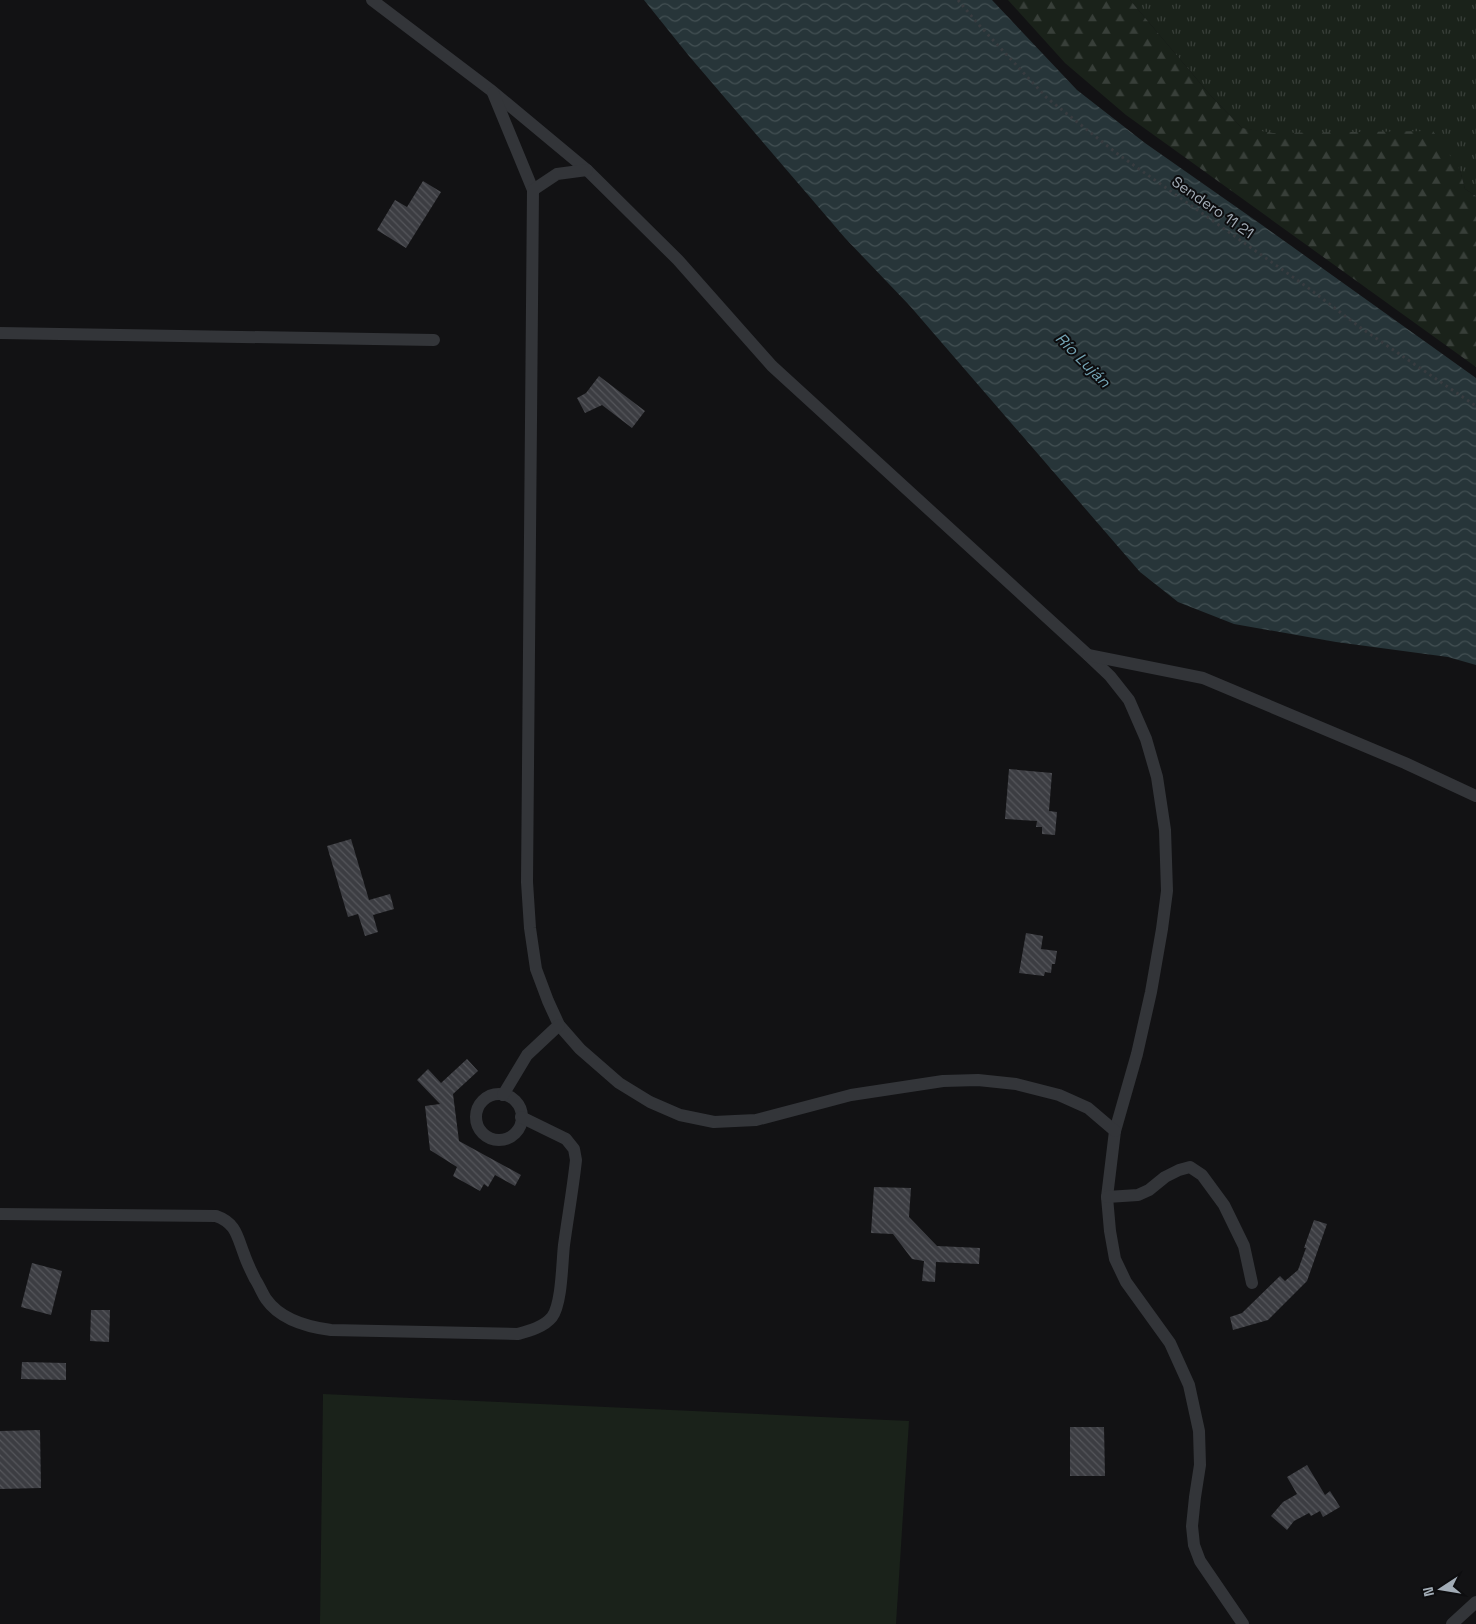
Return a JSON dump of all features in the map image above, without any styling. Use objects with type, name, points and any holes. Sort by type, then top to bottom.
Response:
[{"type":"street","points":[[372,0],[492,91],[587,170],[678,260],[772,366],[1088,655],[1110,676],[1128,700],[1146,739],[1157,777],[1165,830],[1167,892],[1151,992],[1137,1054],[1114,1131],[1107,1197],[1110,1231],[1115,1259],[1126,1282],[1170,1343],[1189,1385],[1199,1431],[1200,1464],[1192,1526],[1194,1546],[1200,1561],[1243,1624]]},
{"type":"street","points":[[492,91],[533,190],[527,882],[530,928],[536,969],[559,1025],[580,1049],[619,1084],[650,1102],[680,1116],[714,1122],[756,1120],[869,1092],[943,1081],[978,1080],[1016,1084],[1059,1095],[1088,1108],[1114,1131]]},
{"type":"street","points":[[533,190],[557,174],[587,170]]},
{"type":"street","points":[[0,333],[434,340]]},
{"type":"street","points":[[1088,655],[1202,678],[1405,763],[1476,796]]},
{"type":"street","points":[[503,1095],[527,1055],[559,1025]]},
{"type":"street","points":[[503,1095],[516,1103],[521,1117],[517,1131],[512,1136],[498,1140],[484,1135],[476,1122],[476,1115],[482,1102],[488,1097],[503,1095]]},
{"type":"street","points":[[0,1214],[216,1216],[226,1219],[234,1229],[245,1259],[266,1299],[277,1311],[295,1321],[313,1328],[331,1330],[518,1334],[542,1325],[552,1317],[557,1305],[576,1160],[574,1149],[566,1139],[521,1117]]},
{"type":"street","points":[[1107,1197],[1138,1194],[1150,1190],[1179,1170],[1190,1168],[1202,1175],[1224,1205],[1244,1246],[1252,1283]]},
{"type":"street","points":[[1452,1624],[1476,1602]]},
{"type":"path","name":"Sendero 11 21","points":[[958,0],[1047,98],[1062,110],[1116,152],[1307,287],[1361,328],[1476,406]]},
{"type":"green space","points":[[1008,0],[1130,0],[1211,96],[1242,128],[1273,133],[1433,131],[1460,170],[1465,189],[1476,196],[1476,367],[1126,115],[1065,63]]},
{"type":"green space","points":[[1130,0],[1476,0],[1476,196],[1465,189],[1460,170],[1242,128],[1211,96]]},
{"type":"green space","points":[[323,1394],[909,1421],[896,1624],[320,1624]]},
{"type":"water","name":"Río Luján","points":[[644,0],[992,0],[1077,90],[1145,143],[1476,378],[1476,665],[1448,657],[1336,642],[1234,624],[1178,602],[1140,572],[910,306],[845,238],[689,56]]},
{"type":"building","points":[[423,181],[441,192],[406,248],[377,230],[395,200],[407,207]]},
{"type":"building","points":[[599,376],[645,411],[632,428],[602,405],[585,413],[577,398],[586,393]]},
{"type":"building","points":[[1009,769],[1052,773],[1049,811],[1057,812],[1055,835],[1042,834],[1042,827],[1036,827],[1037,821],[1005,819]]},
{"type":"building","points":[[351,839],[369,900],[390,894],[394,909],[373,915],[378,932],[365,936],[358,914],[348,917],[327,846]]},
{"type":"building","points":[[1026,933],[1043,936],[1041,949],[1057,951],[1051,973],[1045,972],[1044,976],[1019,973]]},
{"type":"building","points":[[467,1059],[478,1071],[453,1094],[459,1141],[521,1175],[515,1186],[495,1175],[488,1187],[484,1184],[480,1191],[453,1176],[457,1167],[430,1150],[425,1106],[440,1104],[417,1080],[428,1069],[441,1083]]},
{"type":"building","points":[[874,1187],[911,1188],[909,1217],[937,1246],[980,1248],[979,1264],[936,1262],[935,1282],[922,1281],[924,1261],[912,1259],[893,1234],[871,1233]]},
{"type":"building","points":[[1314,1220],[1327,1224],[1307,1281],[1268,1320],[1233,1330],[1230,1317],[1242,1313],[1280,1276],[1285,1281],[1298,1270]]},
{"type":"building","points":[[32,1263],[62,1271],[51,1315],[21,1307]]},
{"type":"building","points":[[91,1310],[110,1310],[109,1342],[90,1341]]},
{"type":"building","points":[[22,1362],[66,1363],[66,1380],[21,1379]]},
{"type":"building","points":[[1070,1427],[1104,1427],[1105,1476],[1070,1476]]},
{"type":"building","points":[[40,1430],[41,1488],[0,1489],[0,1431]]},
{"type":"building","points":[[1307,1465],[1325,1495],[1330,1491],[1340,1507],[1323,1517],[1320,1511],[1311,1516],[1309,1513],[1294,1521],[1287,1530],[1271,1516],[1283,1502],[1297,1494],[1287,1477]]}]
